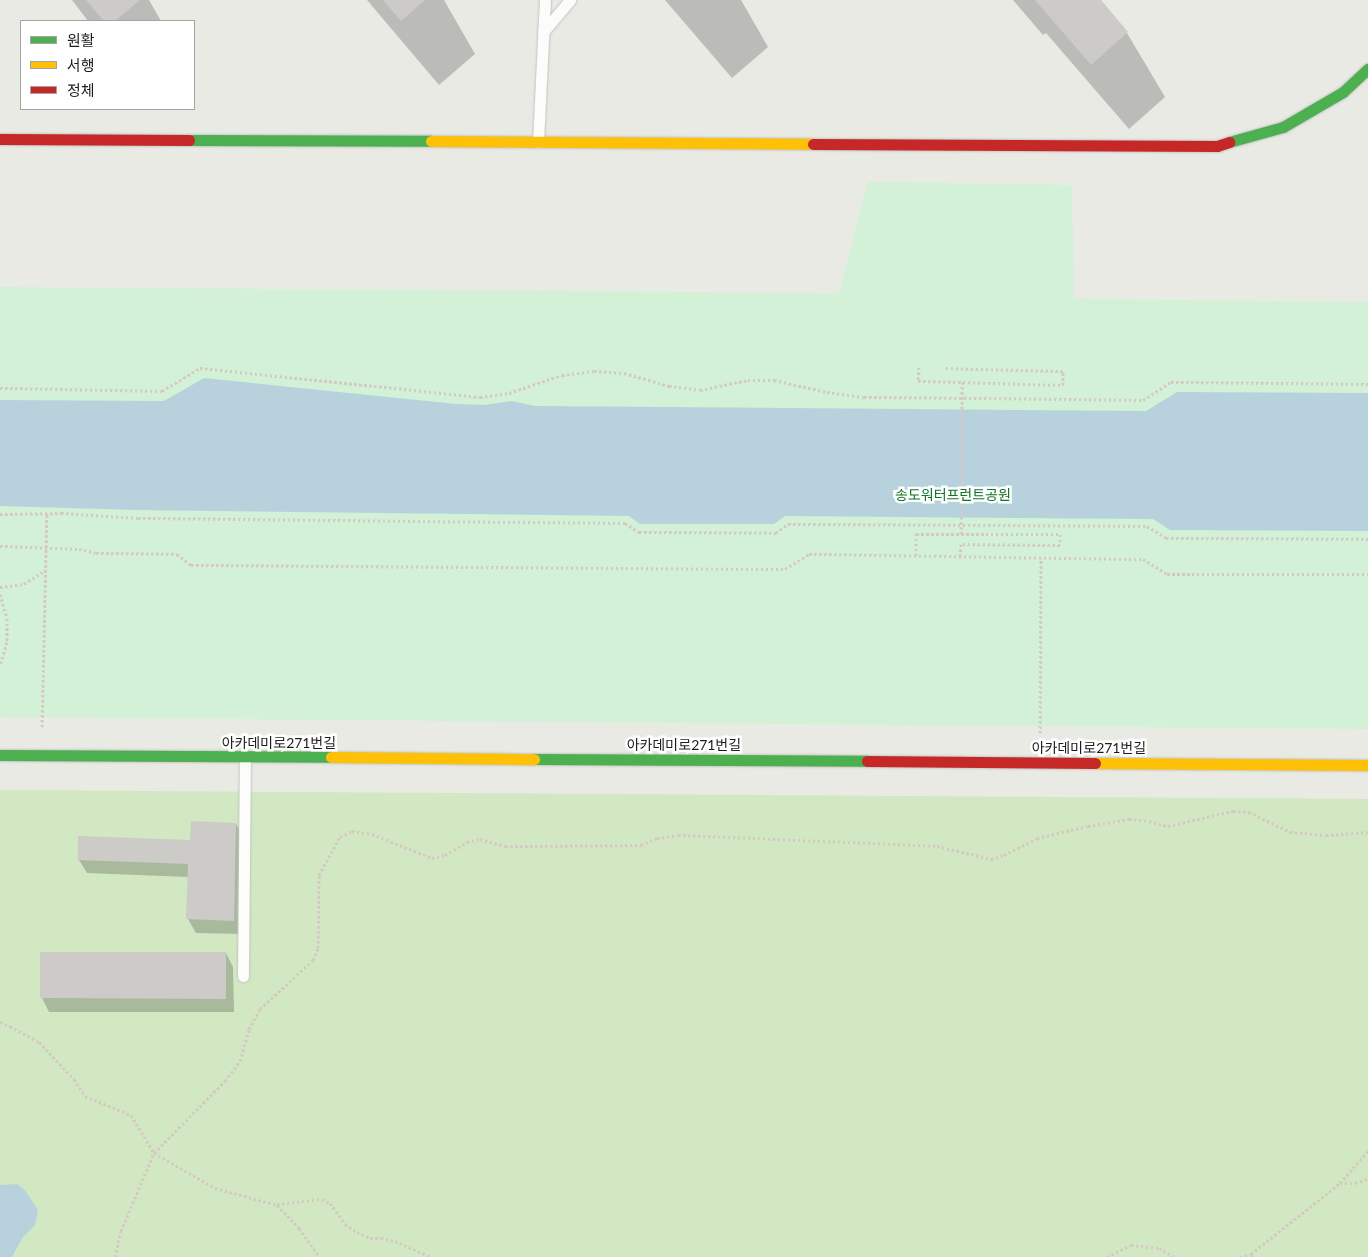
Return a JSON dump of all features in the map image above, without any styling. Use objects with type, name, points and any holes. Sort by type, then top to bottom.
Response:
[{"type":"street","points":[[0,139],[1217,146],[1283,127],[1343,92],[1368,70]]},
{"type":"street","name":"아카데미로271번길","points":[[0,755],[1368,765]]},
{"type":"lane","points":[[538,142],[545,0]]},
{"type":"lane","points":[[543,32],[570,0]]},
{"type":"lane","points":[[244,757],[244,976]]},
{"type":"path","points":[[919,366],[918,381],[1063,386],[1063,370],[943,368]]},
{"type":"path","points":[[0,388],[162,391],[200,368],[480,397],[509,393],[562,375],[594,371],[624,373],[669,386],[700,390],[748,380],[774,380],[827,392],[864,396],[1143,400],[1171,382],[1368,384]]},
{"type":"path","points":[[961,534],[962,382]]},
{"type":"path","points":[[42,727],[47,513]]},
{"type":"path","points":[[0,514],[47,513],[138,518],[625,523],[639,532],[776,533],[788,524],[1147,526],[1166,538],[1368,539]]},
{"type":"path","points":[[916,556],[916,534],[1060,534],[1060,545],[961,544],[960,557]]},
{"type":"path","points":[[0,546],[79,549],[96,553],[177,554],[191,565],[785,569],[809,554],[1143,560],[1167,574],[1368,574]]},
{"type":"path","points":[[1040,733],[1041,558]]},
{"type":"path","points":[[0,587],[24,584],[45,571]]},
{"type":"path","points":[[0,594],[7,618],[7,642],[0,665]]},
{"type":"path","points":[[115,1257],[121,1231],[154,1153],[230,1075],[240,1061],[249,1029],[260,1009],[313,960],[318,948],[319,875],[340,837],[352,831],[372,834],[432,858],[444,855],[467,842],[480,839],[505,846],[641,845],[657,838],[678,835],[937,846],[992,859],[1004,855],[1036,838],[1088,826],[1129,819],[1149,821],[1168,826],[1233,811],[1249,812],[1290,832],[1326,835],[1368,832]]},
{"type":"path","points":[[0,1022],[39,1042],[74,1079],[85,1096],[131,1115],[154,1153],[214,1188],[277,1204],[322,1199],[330,1203],[345,1224],[357,1232],[370,1238],[395,1241],[432,1257]]},
{"type":"path","points":[[1240,1257],[1251,1255],[1340,1183],[1368,1150]]},
{"type":"path","points":[[1340,1183],[1355,1182],[1368,1178]]},
{"type":"path","points":[[277,1204],[299,1228],[319,1257]]},
{"type":"path","points":[[1107,1257],[1131,1245],[1158,1248],[1174,1257]]},
{"type":"green space","name":"송도워터프런트공원","points":[[868,182],[1072,185],[1074,299],[1368,302],[1368,729],[0,717],[0,287],[839,293]]},
{"type":"green space","points":[[0,790],[1368,799],[1368,1257],[0,1257]]},
{"type":"water","points":[[204,378],[456,404],[484,405],[512,401],[535,406],[1146,411],[1177,392],[1368,393],[1368,531],[1170,530],[1153,519],[785,516],[774,524],[640,524],[629,516],[135,510],[0,506],[0,400],[164,401]]},
{"type":"water","points":[[17,1184],[25,1190],[38,1210],[35,1225],[23,1237],[12,1257],[0,1257],[0,1185]]},
{"type":"building","points":[[86,0],[140,0],[116,20],[103,20]]},
{"type":"building","points":[[383,0],[425,0],[401,21]]},
{"type":"building","points":[[1035,0],[1101,0],[1128,32],[1091,65]]},
{"type":"building","points":[[191,821],[236,823],[234,921],[186,919],[188,864],[78,860],[78,836],[190,840]]},
{"type":"building","points":[[40,952],[226,952],[226,999],[40,998]]},
{"type":"traffic: fast","points":[[1229,142],[1283,127],[1343,92],[1368,69]]},
{"type":"traffic: fast","points":[[189,140],[431,141]]},
{"type":"traffic: fast","points":[[0,755],[331,757]]},
{"type":"traffic: fast","points":[[534,759],[867,761]]},
{"type":"traffic: slow","points":[[431,141],[813,144]]},
{"type":"traffic: slow","points":[[331,757],[534,759]]},
{"type":"traffic: slow","points":[[1095,763],[1368,765]]},
{"type":"traffic: jam","points":[[0,139],[189,140]]},
{"type":"traffic: jam","points":[[813,144],[1217,146],[1229,142]]},
{"type":"traffic: jam","points":[[867,761],[1095,763]]}]
